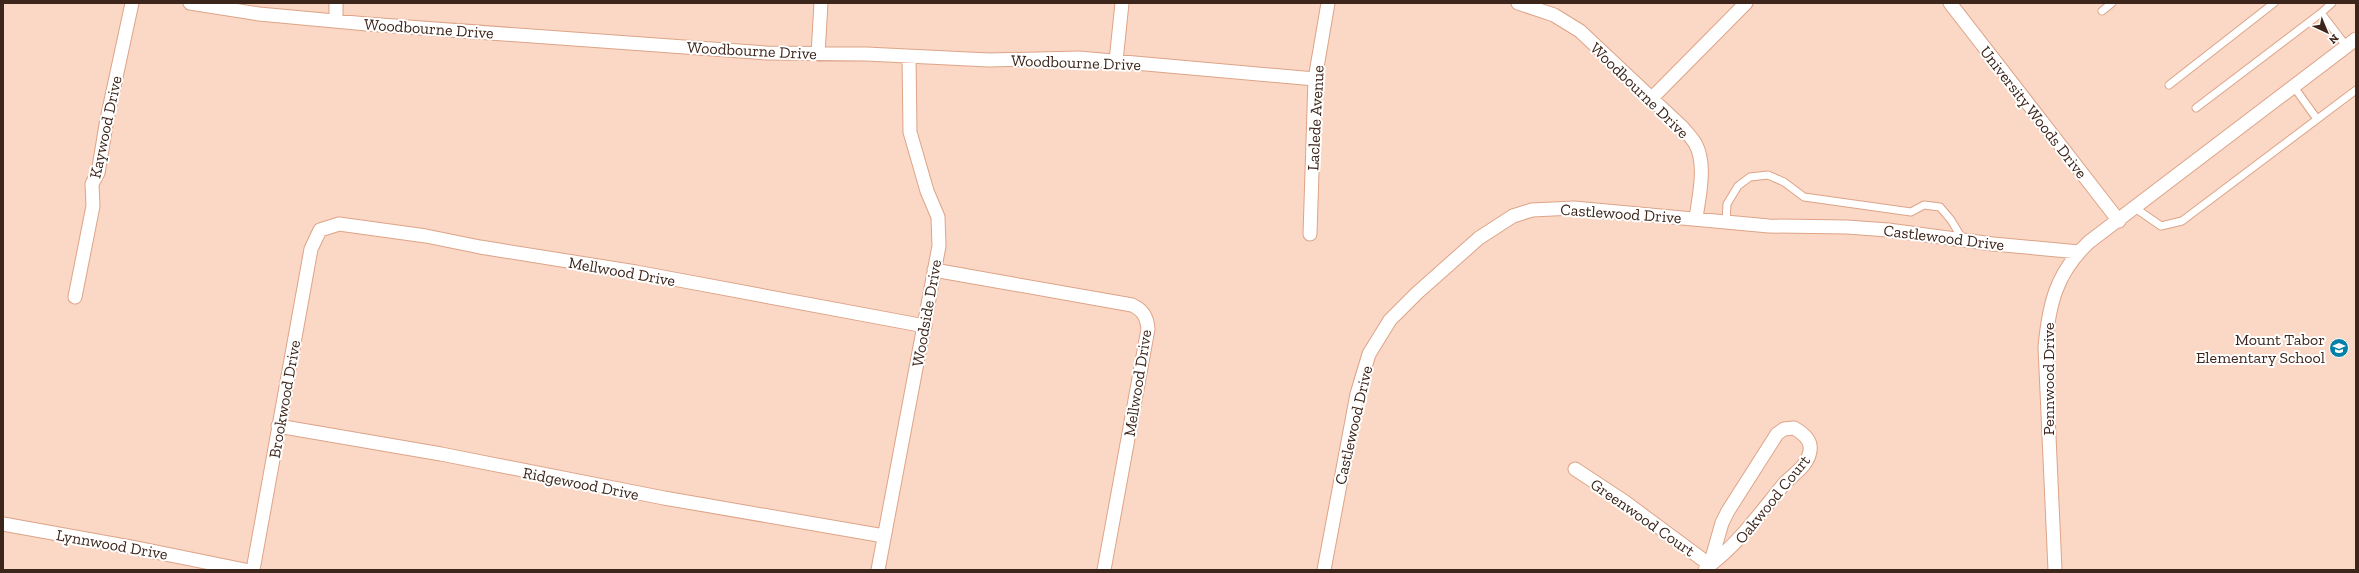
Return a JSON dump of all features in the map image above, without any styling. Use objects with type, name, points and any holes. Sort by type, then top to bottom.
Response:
[{"type":"street","name":"Kaywood Drive","points":[[75,297],[92,206],[92,184],[98,173],[107,119],[132,3]]},
{"type":"street","name":"Woodbourne Drive","points":[[190,3],[259,14],[336,21],[766,53],[989,60],[1079,58],[1315,79]]},
{"type":"street","points":[[336,3],[336,21]]},
{"type":"street","points":[[818,54],[821,3]]},
{"type":"street","points":[[1116,61],[1122,3]]},
{"type":"street","name":"Laclede Avenue","points":[[1310,234],[1315,79],[1328,3]]},
{"type":"street","name":"Woodbourne Drive","points":[[1518,3],[1539,8],[1573,27],[1683,128],[1695,144],[1701,179],[1696,218]]},
{"type":"street","points":[[1652,98],[1746,3]]},
{"type":"street","name":"University Woods Drive","points":[[1950,3],[2119,221]]},
{"type":"street","points":[[2294,87],[2351,43]]},
{"type":"street","name":"Woodside Drive","points":[[878,570],[925,326],[939,227],[910,132],[909,57]]},
{"type":"street","name":"Pennwood Drive","points":[[2055,570],[2045,347],[2048,314],[2060,278],[2079,252],[2294,87]]},
{"type":"street","name":"Castlewood Drive","points":[[1324,570],[1357,394],[1369,354],[1390,320],[1417,293],[1495,226],[1513,216],[1532,210],[1574,208],[1696,218],[1768,226],[1847,227],[1888,230],[1963,240],[2079,252]]},
{"type":"street","name":"Mellwood Drive","points":[[320,230],[339,224],[426,236],[480,248],[636,272],[925,326]]},
{"type":"street","name":"Brookwood Drive","points":[[253,570],[278,426],[294,346],[302,289],[311,249],[320,230]]},
{"type":"street","name":"Mellwood Drive","points":[[934,270],[1132,305],[1140,309],[1145,316],[1148,329],[1104,570]]},
{"type":"street","name":"Ridgewood Drive","points":[[278,426],[441,454],[664,498],[884,536]]},
{"type":"street","name":"Oakwood Court","points":[[1794,428],[1802,432],[1808,440],[1810,450],[1808,459],[1785,483],[1731,549],[1708,568],[1722,523],[1728,511],[1777,434],[1784,429],[1794,428]]},
{"type":"street","name":"Greenwood Court","points":[[1575,469],[1625,502],[1708,568]]},
{"type":"street","name":"Lynnwood Drive","points":[[3,524],[136,548],[245,570]]},
{"type":"lane","points":[[2102,11],[2112,3]]},
{"type":"lane","points":[[2169,85],[2274,3]]},
{"type":"lane","points":[[2196,108],[2332,3]]},
{"type":"lane","points":[[2321,13],[2351,43]]},
{"type":"lane","points":[[2294,87],[2317,119]]},
{"type":"lane","points":[[2136,208],[2161,226],[2182,221],[2356,90]]},
{"type":"lane","points":[[1726,221],[1727,204],[1738,186],[1750,176],[1768,175],[1784,182],[1804,197],[1911,212],[1924,205],[1940,207],[1951,220],[1963,240]]},
{"type":"place","name":"Mount Tabor Elementary School","points":[[2339,348]]}]
